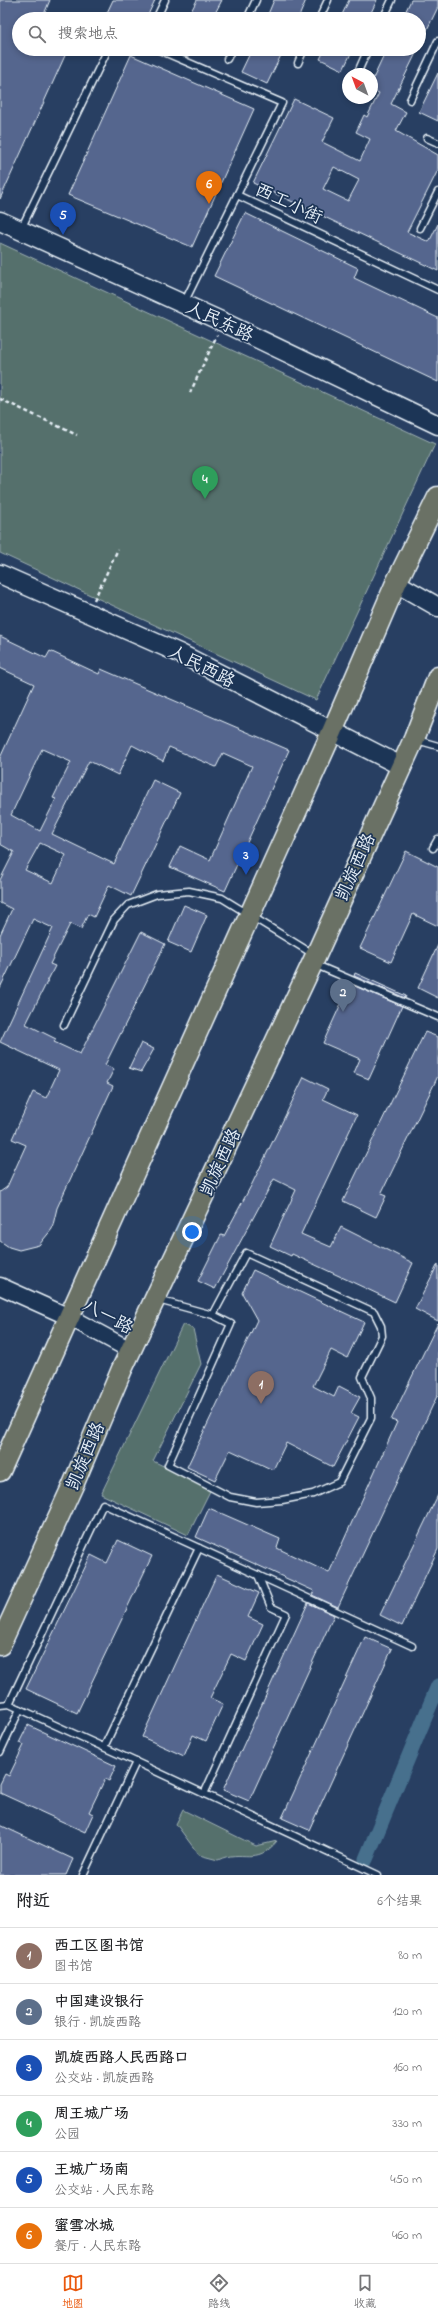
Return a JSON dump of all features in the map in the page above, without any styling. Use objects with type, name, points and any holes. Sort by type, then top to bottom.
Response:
[{"type":"main road","name":"人民东路","points":[[0,221],[184,304],[438,425]]},
{"type":"main road","points":[[0,1471],[332,732],[396,583],[438,497]]},
{"type":"main road","name":"人民西路","points":[[0,574],[179,653],[401,766]]},
{"type":"main road","points":[[396,583],[438,597]]},
{"type":"main road","points":[[396,583],[438,608]]},
{"type":"main road","name":"凯旋西路","points":[[0,1645],[73,1485],[122,1369],[156,1300],[314,960],[414,739],[438,677]]},
{"type":"street","name":"八一路","points":[[0,1286],[67,1322]]},
{"type":"street","name":"八一路","points":[[0,1296],[67,1322],[132,1351]]},
{"type":"lane","points":[[159,12],[165,0]]},
{"type":"lane","points":[[250,12],[256,0]]},
{"type":"lane","points":[[322,12],[328,0]]},
{"type":"lane","points":[[386,12],[392,0]]},
{"type":"lane","points":[[410,100],[438,41]]},
{"type":"lane","points":[[20,230],[105,56]]},
{"type":"lane","points":[[173,56],[282,103],[237,195]]},
{"type":"lane","points":[[298,62],[301,56]]},
{"type":"lane","points":[[359,68],[365,56]]},
{"type":"lane","points":[[427,138],[438,144]]},
{"type":"lane","points":[[420,228],[438,192]]},
{"type":"lane","name":"西工小街","points":[[184,304],[237,195],[438,290]]},
{"type":"lane","points":[[414,739],[438,746]]},
{"type":"lane","points":[[433,848],[438,839]]},
{"type":"lane","points":[[64,1025],[114,920],[128,905],[157,894],[189,891],[222,898],[250,915],[314,960],[438,1017]]},
{"type":"lane","points":[[156,1300],[213,1315],[231,1324],[168,1465],[230,1497],[256,1502],[282,1500],[313,1494],[339,1482],[371,1418],[371,1398],[362,1377],[382,1336],[381,1326],[374,1312],[246,1253],[213,1315]]},
{"type":"lane","points":[[9,1704],[103,1504],[412,1646]]},
{"type":"lane","points":[[104,1747],[198,1548]]},
{"type":"lane","points":[[204,1794],[286,1614],[271,1607],[258,1576]]},
{"type":"lane","points":[[0,1705],[9,1704],[378,1875]]},
{"type":"lane","points":[[0,1752],[20,1709]]},
{"type":"lane","points":[[83,1875],[136,1762]]},
{"type":"path","points":[[190,393],[222,322]]},
{"type":"path","points":[[0,399],[77,435]]},
{"type":"path","points":[[88,613],[118,549]]},
{"type":"green space","points":[[0,243],[435,444],[316,700],[0,553]]},
{"type":"green space","points":[[183,1324],[193,1329],[201,1364],[153,1461],[211,1489],[188,1535],[101,1494]]},
{"type":"green space","points":[[183,1810],[256,1846],[277,1841],[269,1849],[255,1855],[234,1856],[218,1860],[199,1855],[176,1824]]},
{"type":"building","points":[[0,0],[50,0],[45,12],[12,12],[12,56],[65,56],[0,199]]},
{"type":"building","points":[[113,0],[155,0],[149,12],[107,12]]},
{"type":"building","points":[[197,0],[222,0],[216,12],[191,12]]},
{"type":"building","points":[[274,0],[306,0],[301,12],[269,12]]},
{"type":"building","points":[[349,0],[377,0],[371,12],[343,12]]},
{"type":"building","points":[[411,0],[438,0],[438,7],[426,32],[426,12],[405,12]]},
{"type":"building","points":[[131,56],[254,109],[192,247],[68,195]]},
{"type":"building","points":[[249,56],[281,56],[267,84],[241,72]]},
{"type":"building","points":[[322,56],[350,56],[342,70],[320,59]]},
{"type":"building","points":[[384,56],[415,56],[391,104],[406,112],[396,131],[438,155],[438,170],[407,232],[429,242],[438,224],[438,271],[253,183],[294,99],[334,118],[322,142],[360,161],[370,139],[356,132],[364,115],[367,117],[374,104],[378,104],[378,68]],"holes":[[[334,167],[359,180],[348,201],[323,189]]]},
{"type":"building","points":[[438,73],[438,121],[419,112]]},
{"type":"building","points":[[245,213],[358,268],[354,278],[438,318],[438,382],[214,276]]},
{"type":"building","points":[[0,636],[46,658],[50,651],[99,674],[101,669],[289,750],[225,891],[170,867],[180,846],[210,860],[252,766],[223,753],[216,767],[169,747],[163,761],[132,745],[118,775],[89,761],[52,834],[114,864],[153,780],[180,793],[131,896],[109,885],[94,917],[88,914],[81,929],[70,924],[50,964],[55,966],[26,1024],[56,1039],[54,1042],[80,1054],[141,932],[165,944],[105,1065],[114,1069],[107,1083],[113,1086],[57,1208],[52,1229],[39,1245],[19,1250],[9,1247],[0,1241],[0,1192],[7,1187],[26,1145],[12,1139],[33,1092],[46,1098],[59,1070],[0,1042],[53,928],[33,919],[0,988],[0,935],[12,909],[0,903],[0,880],[14,852],[0,844],[0,758],[34,684],[0,668]],"holes":[[[42,749],[71,762],[53,798],[56,799],[40,831],[11,815]],[[40,843],[66,855],[53,883],[25,870]]]},
{"type":"building","points":[[406,851],[438,867],[438,926],[413,914],[391,962],[360,948]]},
{"type":"building","points":[[184,905],[207,915],[191,952],[168,942]]},
{"type":"building","points":[[438,945],[438,998],[418,988]]},
{"type":"building","points":[[355,973],[406,996],[405,998],[354,976]]},
{"type":"building","points":[[350,984],[402,1006],[369,1079],[354,1073],[360,1059],[323,1043]]},
{"type":"building","points":[[425,1032],[438,1037],[438,1076],[381,1194],[386,1196],[376,1217],[343,1201]]},
{"type":"building","points":[[141,1043],[154,1049],[141,1072],[129,1068]]},
{"type":"building","points":[[304,1077],[328,1089],[323,1099],[357,1115],[301,1234],[331,1247],[341,1227],[413,1263],[395,1302],[292,1254],[291,1256],[270,1246],[296,1190],[274,1179],[215,1289],[198,1281],[221,1235],[224,1236],[252,1184]]},
{"type":"building","points":[[438,1264],[438,1321],[415,1309]]},
{"type":"building","points":[[253,1270],[364,1322],[347,1358],[331,1350],[313,1386],[334,1397],[339,1386],[360,1397],[351,1413],[359,1417],[333,1467],[286,1443],[273,1470],[230,1450],[215,1480],[187,1467],[257,1320],[242,1293]]},
{"type":"building","points":[[438,1323],[438,1394],[338,1607],[312,1595],[314,1591],[196,1537],[209,1508],[280,1539],[277,1548],[329,1573],[397,1422],[391,1420]]},
{"type":"building","points":[[438,1495],[438,1549],[402,1626],[380,1615]]},
{"type":"building","points":[[118,1540],[152,1556],[77,1713],[26,1689],[91,1555],[107,1563]]},
{"type":"building","points":[[217,1574],[259,1593],[248,1617],[263,1624],[246,1661],[231,1654],[210,1698],[223,1704],[206,1741],[193,1735],[184,1756],[142,1737]]},
{"type":"building","points":[[308,1603],[334,1615],[249,1801],[223,1790]]},
{"type":"building","points":[[365,1637],[392,1649],[309,1830],[282,1818]]},
{"type":"building","points":[[28,1725],[116,1766],[109,1781],[105,1779],[89,1812],[93,1814],[85,1832],[0,1793],[0,1784],[5,1774],[9,1776],[24,1745],[19,1743]]},
{"type":"building","points":[[0,1825],[73,1859],[66,1875],[0,1875]]},
{"type":"waterway","points":[[366,1859],[438,1686]]},
{"type":"place","name":"蜜雪冰城","points":[[209,204]]},
{"type":"place","name":"王城广场南","points":[[63,235]]},
{"type":"place","name":"周王城广场","points":[[205,499]]},
{"type":"place","name":"凯旋西路人民西路口","points":[[246,875]]},
{"type":"place","name":"中国建设银行","points":[[343,1012]]},
{"type":"place","name":"西工区图书馆","points":[[261,1404]]}]
